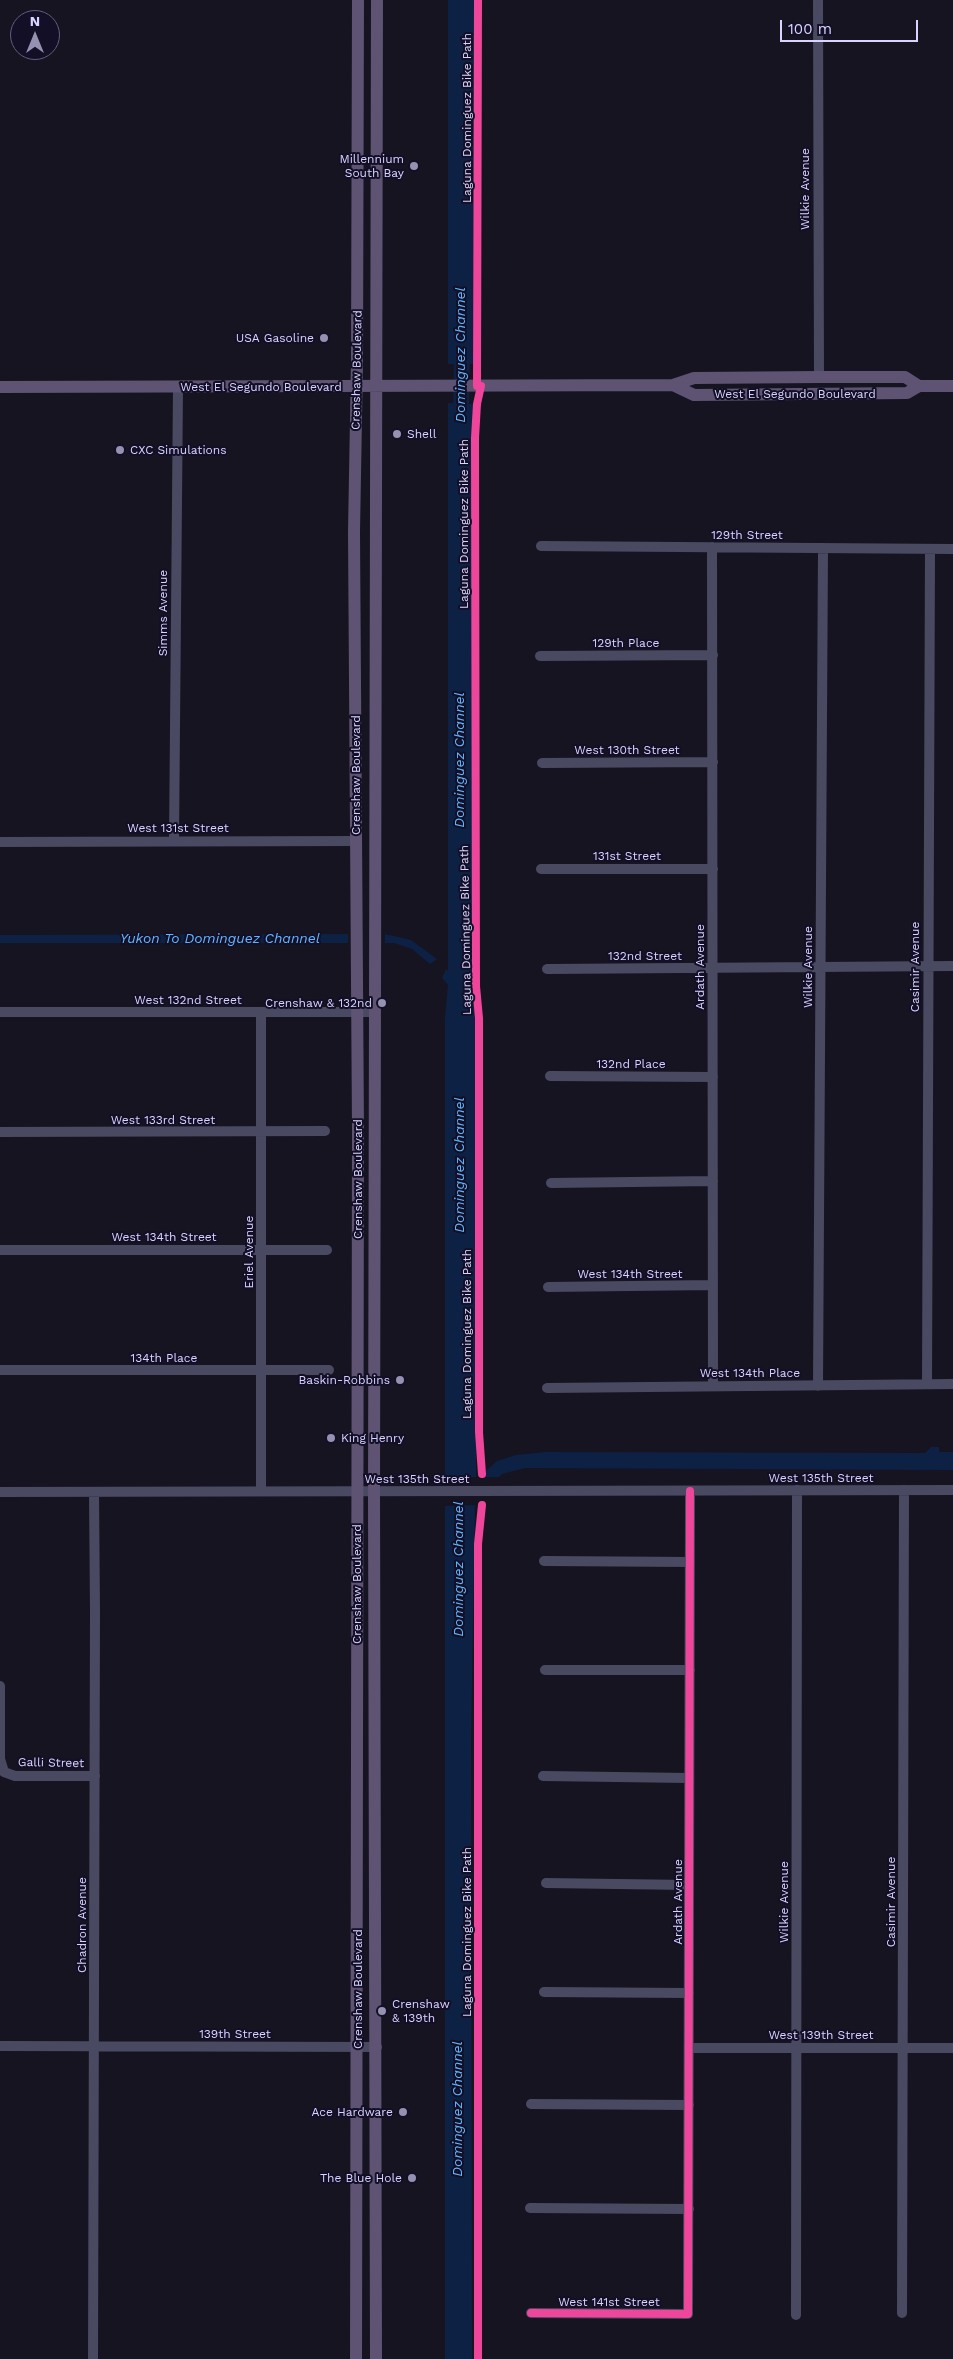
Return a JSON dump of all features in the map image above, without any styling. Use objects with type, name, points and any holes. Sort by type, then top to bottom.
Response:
[{"type":"main road","name":"Crenshaw Boulevard","points":[[356,2359],[358,2046],[356,1491],[358,1012],[354,532],[357,386],[358,0]]},
{"type":"main road","name":"Crenshaw Boulevard","points":[[376,2359],[374,2290],[377,2046],[374,1491],[377,0]]},
{"type":"main road","name":"West El Segundo Boulevard","points":[[0,387],[809,384],[815,382],[819,377],[905,377],[919,386]]},
{"type":"main road","name":"West El Segundo Boulevard","points":[[673,385],[694,395],[907,393],[919,386],[953,386]]},
{"type":"main road","points":[[357,841],[375,841]]},
{"type":"main road","points":[[357,1633],[375,1633]]},
{"type":"main road","points":[[358,1841],[376,1841]]},
{"type":"street","name":"Wilkie Avenue","points":[[818,0],[819,377]]},
{"type":"street","name":"Simms Avenue","points":[[174,840],[178,386]]},
{"type":"street","name":"129th Street","points":[[541,546],[953,549]]},
{"type":"street","name":"Ardath Avenue","points":[[712,548],[713,1386]]},
{"type":"street","name":"Wilkie Avenue","points":[[818,1386],[823,548]]},
{"type":"street","name":"Casimir Avenue","points":[[927,1384],[930,549]]},
{"type":"street","name":"129th Place","points":[[540,656],[712,655]]},
{"type":"street","name":"West 130th Street","points":[[542,763],[712,762]]},
{"type":"street","name":"West 131st Street","points":[[0,842],[174,840],[357,841]]},
{"type":"street","name":"131st Street","points":[[541,869],[713,869]]},
{"type":"street","name":"132nd Street","points":[[547,969],[953,966]]},
{"type":"street","name":"West 132nd Street","points":[[0,1012],[376,1012]]},
{"type":"street","name":"Eriel Avenue","points":[[261,1012],[262,1491]]},
{"type":"street","name":"132nd Place","points":[[550,1076],[713,1077]]},
{"type":"street","name":"West 133rd Street","points":[[0,1132],[325,1131]]},
{"type":"street","points":[[551,1183],[713,1181]]},
{"type":"street","name":"West 134th Street","points":[[0,1250],[327,1250]]},
{"type":"street","name":"West 134th Street","points":[[548,1287],[713,1286]]},
{"type":"street","name":"134th Place","points":[[0,1370],[329,1370]]},
{"type":"street","name":"West 134th Place","points":[[547,1388],[953,1384]]},
{"type":"street","name":"Wilkie Avenue","points":[[796,2315],[797,1490]]},
{"type":"street","name":"Casimir Avenue","points":[[902,2313],[904,1490]]},
{"type":"street","name":"West 135th Street","points":[[0,1492],[953,1490]]},
{"type":"street","name":"Ardath Avenue","points":[[688,2314],[690,1491]]},
{"type":"street","name":"Chadron Avenue","points":[[93,2359],[94,1492]]},
{"type":"street","points":[[544,1561],[690,1562]]},
{"type":"street","points":[[545,1670],[690,1670]]},
{"type":"street","name":"Galli Street","points":[[0,1686],[0,1760],[4,1772],[15,1776],[95,1776]]},
{"type":"street","points":[[543,1776],[689,1778]]},
{"type":"street","points":[[546,1883],[689,1885]]},
{"type":"street","points":[[544,1992],[689,1994]]},
{"type":"street","points":[[0,2046],[94,2046]]},
{"type":"street","name":"139th Street","points":[[94,2046],[377,2046]]},
{"type":"street","name":"West 139th Street","points":[[689,2048],[797,2046],[953,2048]]},
{"type":"street","points":[[531,2104],[689,2105]]},
{"type":"street","points":[[530,2208],[689,2209]]},
{"type":"street","name":"West 141st Street","points":[[531,2313],[688,2314]]},
{"type":"water","points":[[448,0],[474,0],[473,364],[448,364]]},
{"type":"water","points":[[448,403],[473,404],[472,985],[476,1017],[476,1480],[497,1461],[516,1455],[546,1452],[925,1453],[931,1447],[939,1447],[939,1452],[953,1452],[953,1470],[525,1468],[502,1474],[479,1503],[475,1504],[471,1738],[472,2359],[445,2359],[445,1018],[448,985],[442,978],[446,969],[448,971]]},
{"type":"water","name":"Yukon To Dominguez Channel","points":[[348,934],[348,943],[0,943],[0,935]]},
{"type":"water","points":[[385,934],[411,940],[437,959],[430,964],[412,949],[394,943],[385,943]]},
{"type":"pier","points":[[485,1470],[485,1477],[500,1477],[479,1505],[444,1506],[444,1477],[479,1477]]},
{"type":"waterway","name":"Dominguez Channel","points":[[461,425],[462,342]]},
{"type":"cycle path","name":"Laguna Dominguez Bike Path","points":[[477,386],[478,0]]},
{"type":"cycle path","name":"Laguna Dominguez Bike Path","points":[[481,386],[477,404],[475,438],[476,986],[479,1018],[479,1432],[482,1474]]},
{"type":"cycle path","points":[[531,2313],[688,2314],[690,1491]]},
{"type":"cycle path","name":"Laguna Dominguez Bike Path","points":[[478,2359],[478,1544],[482,1505]]},
{"type":"place","name":"Millennium South Bay","points":[[414,166]]},
{"type":"place","name":"USA Gasoline","points":[[324,338]]},
{"type":"place","name":"Shell","points":[[397,434]]},
{"type":"place","name":"CXC Simulations","points":[[120,450]]},
{"type":"place","name":"Crenshaw & 132nd","points":[[382,1003]]},
{"type":"place","name":"Baskin-Robbins","points":[[400,1380]]},
{"type":"place","name":"King Henry","points":[[331,1438]]},
{"type":"place","name":"Crenshaw & 139th","points":[[382,2011]]},
{"type":"place","name":"Ace Hardware","points":[[403,2112]]},
{"type":"place","name":"The Blue Hole","points":[[412,2178]]}]
